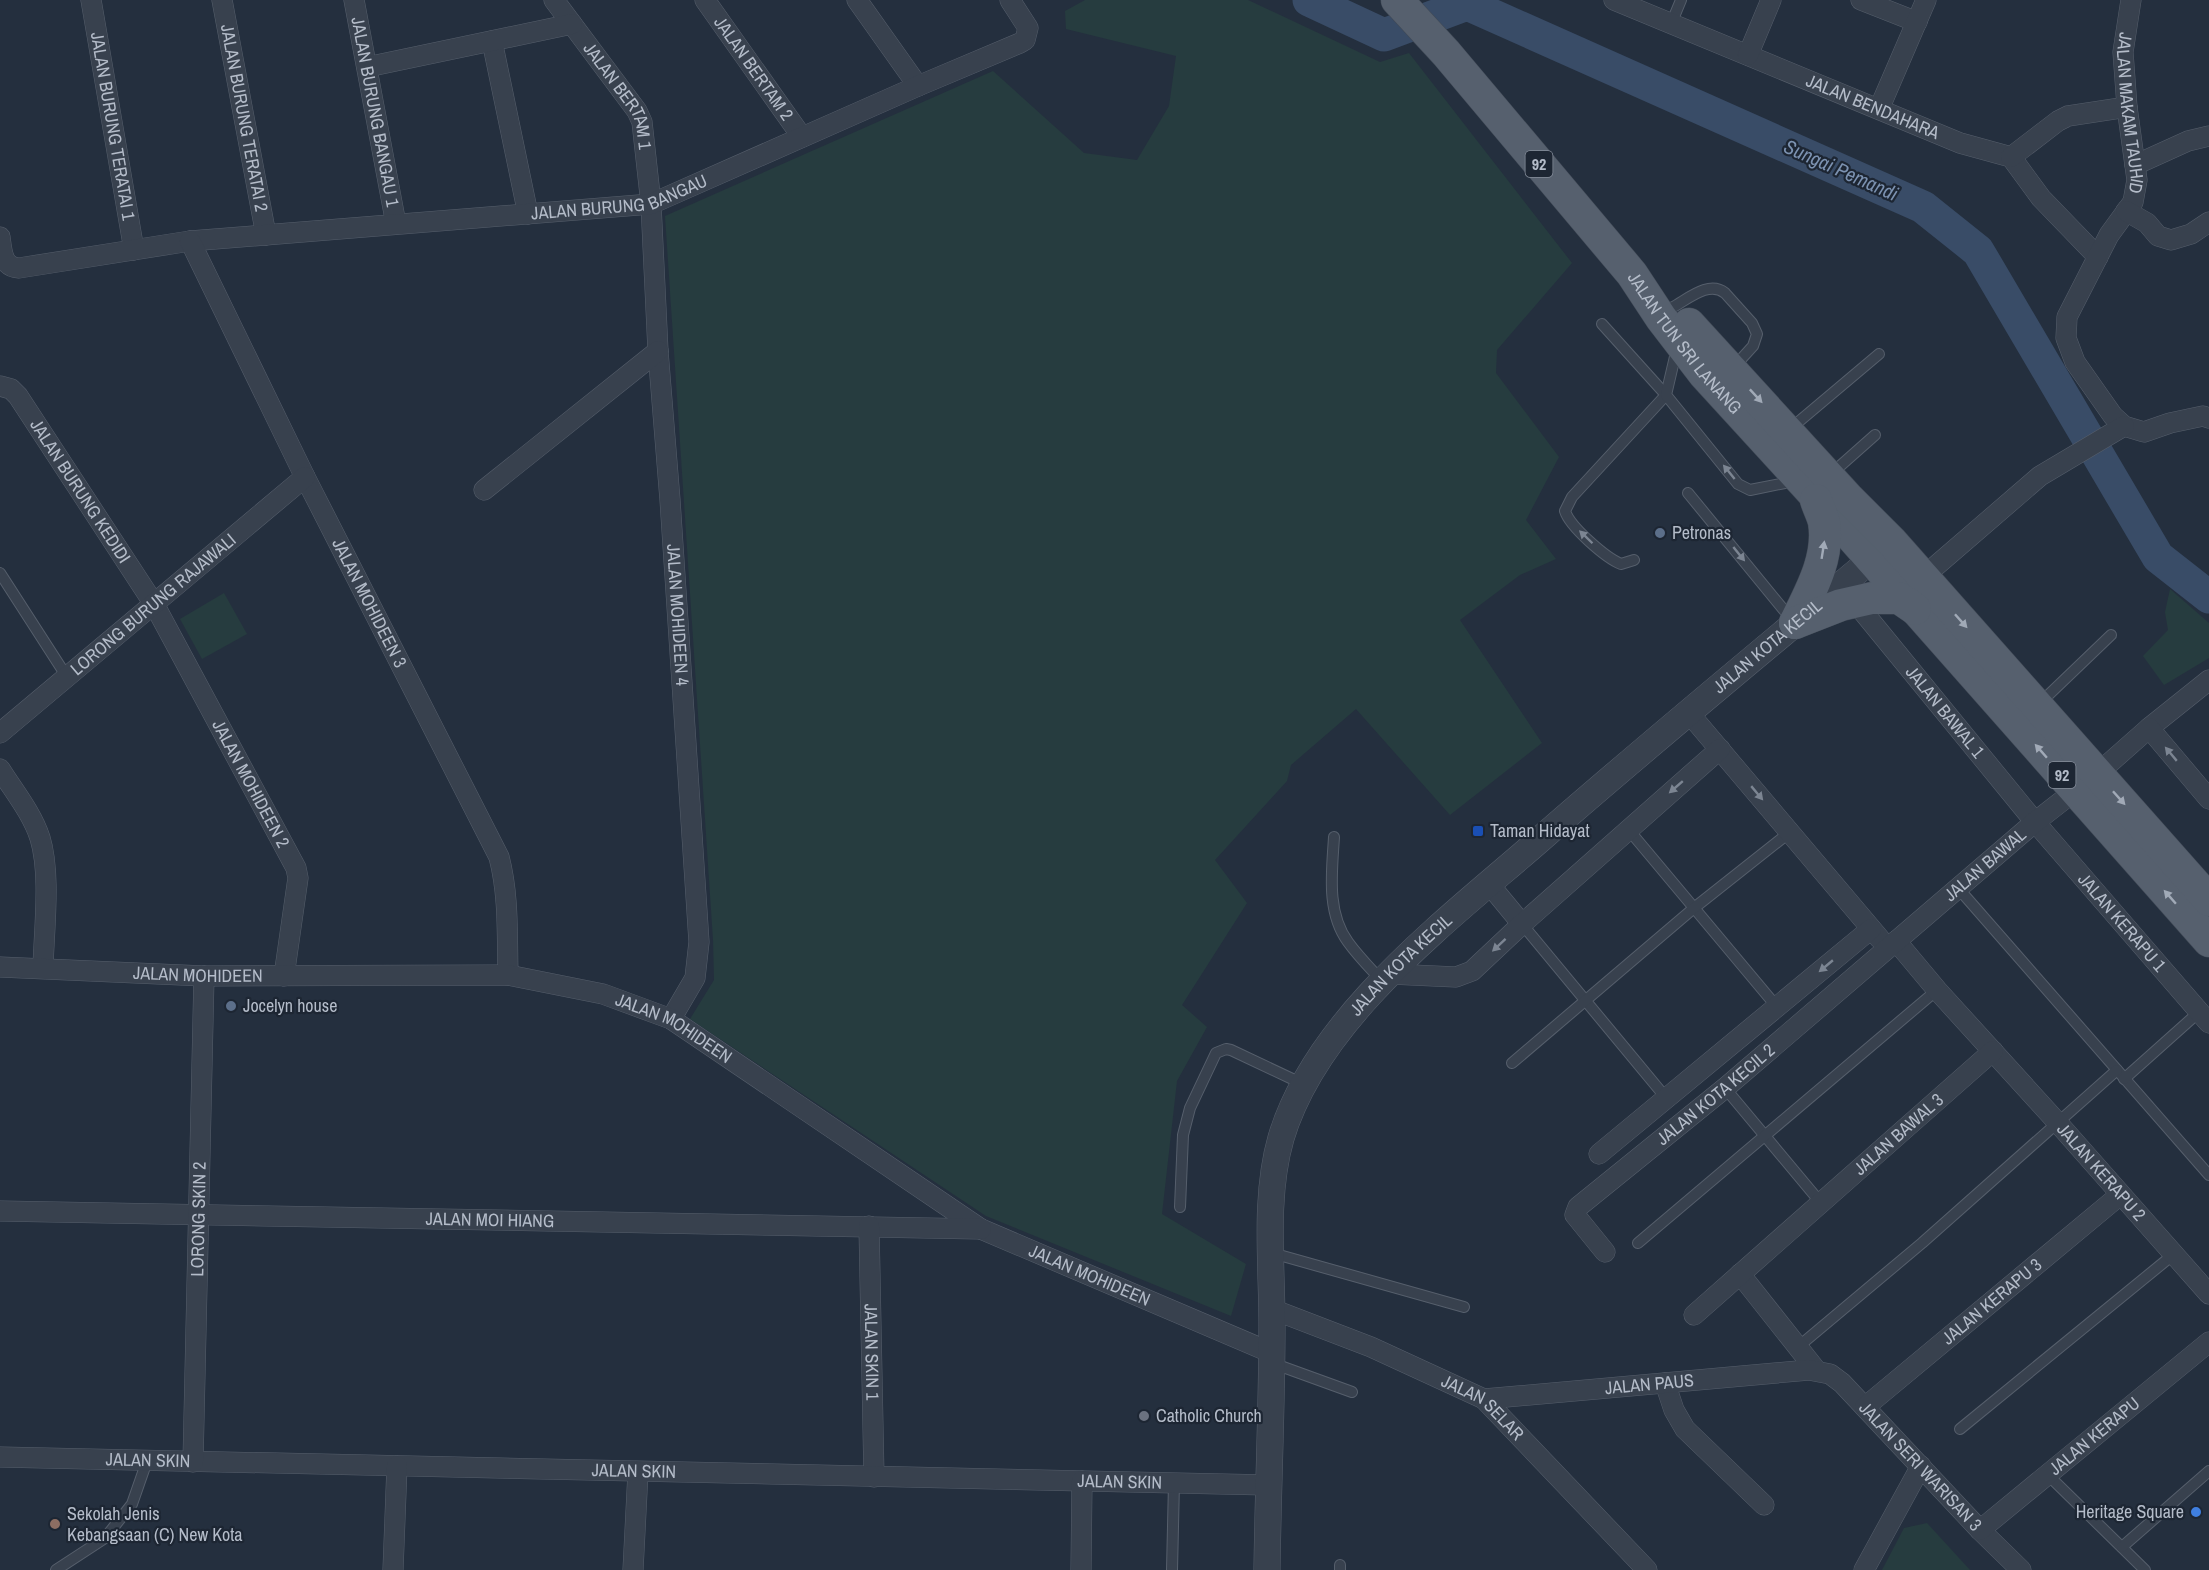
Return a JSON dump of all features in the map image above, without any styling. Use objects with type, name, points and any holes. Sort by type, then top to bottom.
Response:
[{"type":"main road","name":"92","points":[[1397,0],[1446,53],[1632,274]]},
{"type":"main road","name":"JALAN TUN SRI LANANG","points":[[1632,274],[1673,307],[1787,431],[1814,483]]},
{"type":"main road","name":"JALAN TUN SRI LANANG","points":[[1632,274],[1704,374],[1882,551],[1923,577],[2037,706],[2086,782],[2209,941]]},
{"type":"main road","points":[[1795,623],[1817,579],[1825,543],[1824,521],[1814,483]]},
{"type":"main road","name":"JALAN TUN SRI LANANG","points":[[1882,551],[1916,609],[2086,782],[2209,900]]},
{"type":"main road","points":[[1795,623],[1841,605],[1872,598],[1899,598],[1916,609]]},
{"type":"street","name":"JALAN BURUNG TERATAI 1","points":[[92,0],[134,250]]},
{"type":"street","name":"JALAN BURUNG TERATAI 2","points":[[222,0],[266,235]]},
{"type":"street","name":"JALAN BURUNG BANGAU 1","points":[[354,0],[396,224]]},
{"type":"street","name":"JALAN BERTAM 1","points":[[554,0],[640,115],[651,204]]},
{"type":"street","name":"JALAN BERTAM 2","points":[[705,0],[802,137]]},
{"type":"street","points":[[856,0],[918,86]]},
{"type":"street","name":"JALAN BURUNG BANGAU","points":[[190,241],[651,204],[1020,43],[1025,40],[1028,28],[1010,0]]},
{"type":"street","name":"JALAN BENDAHARA","points":[[1614,0],[1960,143],[2011,157]]},
{"type":"street","points":[[1748,55],[1771,0]]},
{"type":"street","points":[[1861,0],[1917,22]]},
{"type":"street","points":[[1879,109],[1926,0]]},
{"type":"street","name":"JALAN MAKAM TAUHID","points":[[2117,430],[2113,416],[2075,362],[2066,338],[2067,317],[2109,235],[2133,202],[2137,180],[2127,108],[2123,52],[2131,0]]},
{"type":"street","points":[[367,67],[572,24]]},
{"type":"street","points":[[492,41],[528,214]]},
{"type":"street","points":[[2098,256],[2041,198],[2011,157],[2068,116],[2127,108]]},
{"type":"street","points":[[2135,165],[2188,141],[2209,136]]},
{"type":"street","name":"JALAN MOHIDEEN 4","points":[[651,204],[658,351],[699,942],[695,978],[671,1019]]},
{"type":"street","points":[[2126,211],[2147,223],[2158,236],[2171,240],[2191,234],[2209,222]]},
{"type":"street","points":[[2,247],[9,265],[19,268],[190,241]]},
{"type":"street","name":"JALAN MOHIDEEN 3","points":[[190,241],[305,477],[499,857],[504,875],[506,900],[508,975]]},
{"type":"street","points":[[484,490],[658,351]]},
{"type":"street","name":"JALAN BURUNG KEDIDI","points":[[0,386],[11,389],[18,396],[154,604]]},
{"type":"street","points":[[1923,577],[2040,476],[2117,430],[2144,432],[2203,416],[2209,418]]},
{"type":"street","name":"LORONG BURUNG RAJAWALI","points":[[0,733],[305,477]]},
{"type":"street","name":"JALAN KOTA KECIL","points":[[1267,1570],[1273,1174],[1280,1141],[1290,1112],[1304,1084],[1339,1032],[1386,978],[1489,884],[1688,712],[1882,551]]},
{"type":"street","name":"JALAN BAWAL 1","points":[[1855,602],[2035,822]]},
{"type":"street","name":"JALAN MOHIDEEN 2","points":[[154,604],[296,867],[298,874],[284,976]]},
{"type":"street","name":"JALAN BAWAL","points":[[1892,945],[2035,822],[2209,680]]},
{"type":"street","points":[[1688,712],[1871,929],[1892,945],[1993,1051]]},
{"type":"street","points":[[2149,728],[2209,799]]},
{"type":"street","points":[[1386,978],[1456,977],[1472,971],[1720,749]]},
{"type":"street","points":[[0,769],[34,824],[43,854],[45,872],[43,968]]},
{"type":"street","name":"JALAN KERAPU 1","points":[[2035,822],[2204,1018]]},
{"type":"street","points":[[1489,884],[1522,924]]},
{"type":"street","points":[[1599,1154],[1871,929]]},
{"type":"street","name":"JALAN KOTA KECIL 2","points":[[1605,1252],[1575,1215],[1575,1209],[1725,1088],[1892,945]]},
{"type":"street","name":"JALAN MOHIDEEN","points":[[0,967],[204,976],[508,975],[603,994],[671,1019],[981,1228],[1271,1358]]},
{"type":"street","name":"LORONG SKIN 2","points":[[193,1461],[204,976]]},
{"type":"street","name":"JALAN KERAPU 2","points":[[1993,1051],[2209,1294]]},
{"type":"street","name":"JALAN BAWAL 3","points":[[1694,1315],[1993,1051]]},
{"type":"street","name":"JALAN KERAPU 3","points":[[1865,1407],[1892,1388],[2120,1195]]},
{"type":"street","name":"JALAN MOI HIANG","points":[[0,1211],[981,1228]]},
{"type":"street","name":"JALAN SKIN 1","points":[[869,1226],[874,1476]]},
{"type":"street","points":[[1740,1274],[1816,1370]]},
{"type":"street","name":"JALAN SELAR","points":[[1272,1310],[1371,1347],[1484,1399],[1647,1570]]},
{"type":"street","name":"JALAN KERAPU","points":[[1980,1530],[2209,1342]]},
{"type":"street","name":"JALAN SERI WARISAN 3","points":[[1816,1370],[1836,1378],[2021,1570]]},
{"type":"street","name":"JALAN PAUS","points":[[1484,1399],[1816,1370]]},
{"type":"street","points":[[1665,1383],[1674,1410],[1685,1429],[1764,1505]]},
{"type":"street","name":"JALAN SKIN","points":[[0,1457],[1268,1485]]},
{"type":"street","points":[[393,1570],[397,1466]]},
{"type":"street","points":[[1864,1570],[1922,1467]]},
{"type":"street","points":[[633,1570],[638,1472]]},
{"type":"street","points":[[1081,1570],[1082,1481]]},
{"type":"lane","points":[[1671,24],[1682,0]]},
{"type":"lane","points":[[1673,307],[1710,288],[1720,290],[1752,323],[1757,334],[1753,346],[1731,370]]},
{"type":"lane","points":[[1602,324],[1666,394],[1742,487],[1754,489],[1814,483],[1875,435]]},
{"type":"lane","points":[[1634,560],[1621,564],[1609,559],[1570,521],[1565,509],[1572,497],[1666,394],[1679,341]]},
{"type":"lane","points":[[1787,431],[1879,354]]},
{"type":"lane","points":[[1688,493],[1795,623]]},
{"type":"lane","points":[[0,573],[67,677]]},
{"type":"lane","points":[[2037,706],[2111,635]]},
{"type":"lane","points":[[1628,829],[1777,1007]]},
{"type":"lane","points":[[1512,1064],[1694,908],[1790,832]]},
{"type":"lane","points":[[1334,837],[1332,883],[1336,916],[1347,941],[1386,978]]},
{"type":"lane","points":[[1958,888],[2209,1175]]},
{"type":"lane","points":[[1522,924],[1667,1099]]},
{"type":"lane","points":[[1638,1243],[1937,990]]},
{"type":"lane","points":[[1798,1347],[1922,1243],[2057,1122],[2120,1074],[2204,1018]]},
{"type":"lane","points":[[1180,1207],[1183,1135],[1190,1108],[1216,1053],[1220,1050],[1231,1050],[1304,1084]]},
{"type":"lane","points":[[1725,1088],[1821,1203]]},
{"type":"lane","points":[[1271,1253],[1464,1307]]},
{"type":"lane","points":[[1960,1429],[2174,1254]]},
{"type":"lane","points":[[1271,1358],[1352,1392]]},
{"type":"lane","points":[[56,1570],[105,1538],[132,1504],[147,1461]]},
{"type":"lane","points":[[2122,1547],[2209,1471]]},
{"type":"lane","points":[[2048,1475],[2145,1570]]},
{"type":"lane","points":[[1172,1570],[1174,1483]]},
{"type":"green space","points":[[1085,0],[1248,0],[1380,62],[1409,53],[1572,263],[1497,350],[1496,373],[1559,457],[1526,520],[1556,559],[1520,575],[1460,620],[1542,743],[1450,815],[1356,709],[1291,765],[1287,781],[1215,860],[1247,903],[1182,1005],[1207,1027],[1177,1081],[1162,1214],[1246,1264],[1231,1316],[986,1216],[690,1019],[714,980],[713,940],[665,216],[993,71],[1084,153],[1137,160],[1169,106],[1176,56],[1066,29],[1065,11]]},
{"type":"green space","points":[[2170,589],[2209,623],[2209,658],[2164,685],[2143,656],[2168,630],[2165,612]]},
{"type":"green space","points":[[224,593],[247,634],[202,659],[180,619]]},
{"type":"green space","points":[[1927,1523],[1970,1570],[1882,1570],[1904,1528]]},
{"type":"waterway","name":"Sungai Pemandi","points":[[1309,0],[1384,35],[1467,4],[1923,207],[1978,251],[2158,557],[2209,597]]},
{"type":"place","name":"Petronas","points":[[1660,533]]},
{"type":"place","name":"Taman Hidayat","points":[[1478,831]]},
{"type":"place","name":"Jocelyn house","points":[[231,1006]]},
{"type":"place","name":"Catholic Church","points":[[1144,1416]]},
{"type":"place","name":"Heritage Square","points":[[2196,1512]]},
{"type":"place","name":"Sekolah Jenis Kebangsaan (C) New Kota","points":[[55,1524]]}]
